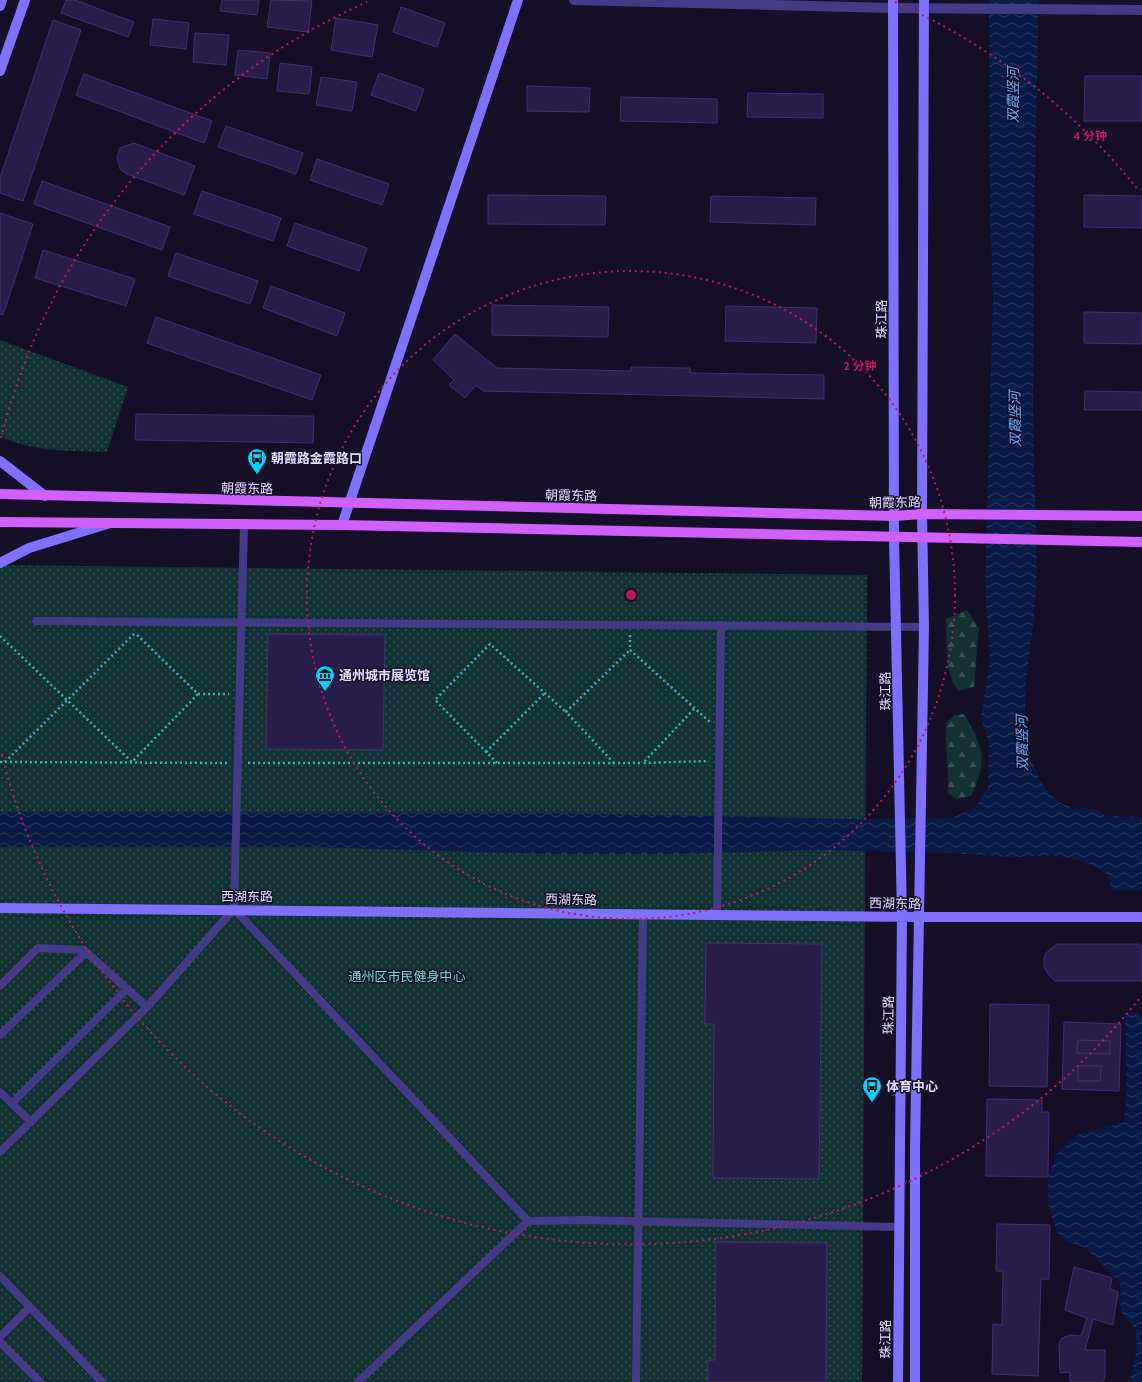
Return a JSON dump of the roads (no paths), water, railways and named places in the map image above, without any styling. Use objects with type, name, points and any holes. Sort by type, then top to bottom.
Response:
[{"type":"main road","name":"朝霞东路","points":[[0,494],[894,516],[922,514],[1142,516]]},
{"type":"main road","points":[[0,522],[342,525],[959,540],[1142,542]]},
{"type":"street","points":[[0,6],[2,0]]},
{"type":"street","points":[[0,71],[25,0]]},
{"type":"street","points":[[342,525],[518,0]]},
{"type":"street","points":[[574,0],[924,4],[984,8],[1142,10]]},
{"type":"street","name":"珠江路","points":[[893,4],[894,538],[902,916],[898,1382]]},
{"type":"street","points":[[915,1382],[915,1147],[924,627],[922,514],[924,4]]},
{"type":"street","points":[[0,461],[45,496]]},
{"type":"street","points":[[0,563],[29,548],[108,524]]},
{"type":"street","name":"西湖东路","points":[[0,908],[717,913],[919,917],[1142,917]]},
{"type":"lane","points":[[0,1152],[147,1007],[234,909],[244,525]]},
{"type":"lane","points":[[36,621],[924,627]]},
{"type":"lane","points":[[717,913],[721,719],[721,625]]},
{"type":"lane","points":[[234,909],[528,1221]]},
{"type":"lane","points":[[636,1382],[643,913]]},
{"type":"lane","points":[[0,986],[38,948],[84,950],[147,1007]]},
{"type":"lane","points":[[0,1035],[86,952]]},
{"type":"lane","points":[[12,1103],[127,989]]},
{"type":"lane","points":[[0,1092],[31,1122]]},
{"type":"lane","points":[[358,1382],[528,1221],[639,1221],[899,1227]]},
{"type":"lane","points":[[0,1276],[102,1382]]},
{"type":"lane","points":[[0,1337],[30,1307]]},
{"type":"lane","points":[[0,1342],[40,1382]]},
{"type":"water","name":"双霞竖河","points":[[989,0],[1039,0],[1034,208],[1033,364],[1036,589],[1025,697],[1027,740],[1037,774],[1044,787],[1059,802],[1075,808],[1095,809],[1106,816],[1142,817],[1142,891],[1113,891],[1107,874],[1083,861],[1052,855],[1015,857],[949,853],[818,850],[674,854],[546,854],[317,847],[0,847],[0,812],[561,813],[855,819],[952,818],[976,807],[988,787],[989,743],[981,718],[990,660],[985,588],[993,299],[990,207]]},
{"type":"water","points":[[1125,1013],[1142,1014],[1142,1382],[1130,1382],[1137,1350],[1136,1330],[1121,1312],[1120,1283],[1086,1248],[1067,1242],[1057,1232],[1048,1204],[1048,1178],[1057,1154],[1076,1135],[1124,1122],[1127,1095]]},
{"type":"place","name":"朝霞路金霞路口","points":[[257,475]]},
{"type":"place","name":"通州城市展览馆","points":[[325,692]]},
{"type":"place","name":"体育中心","points":[[872,1103]]},
{"type":"park label","name":"通州区市民健身中心","points":[[407,976]]}]
